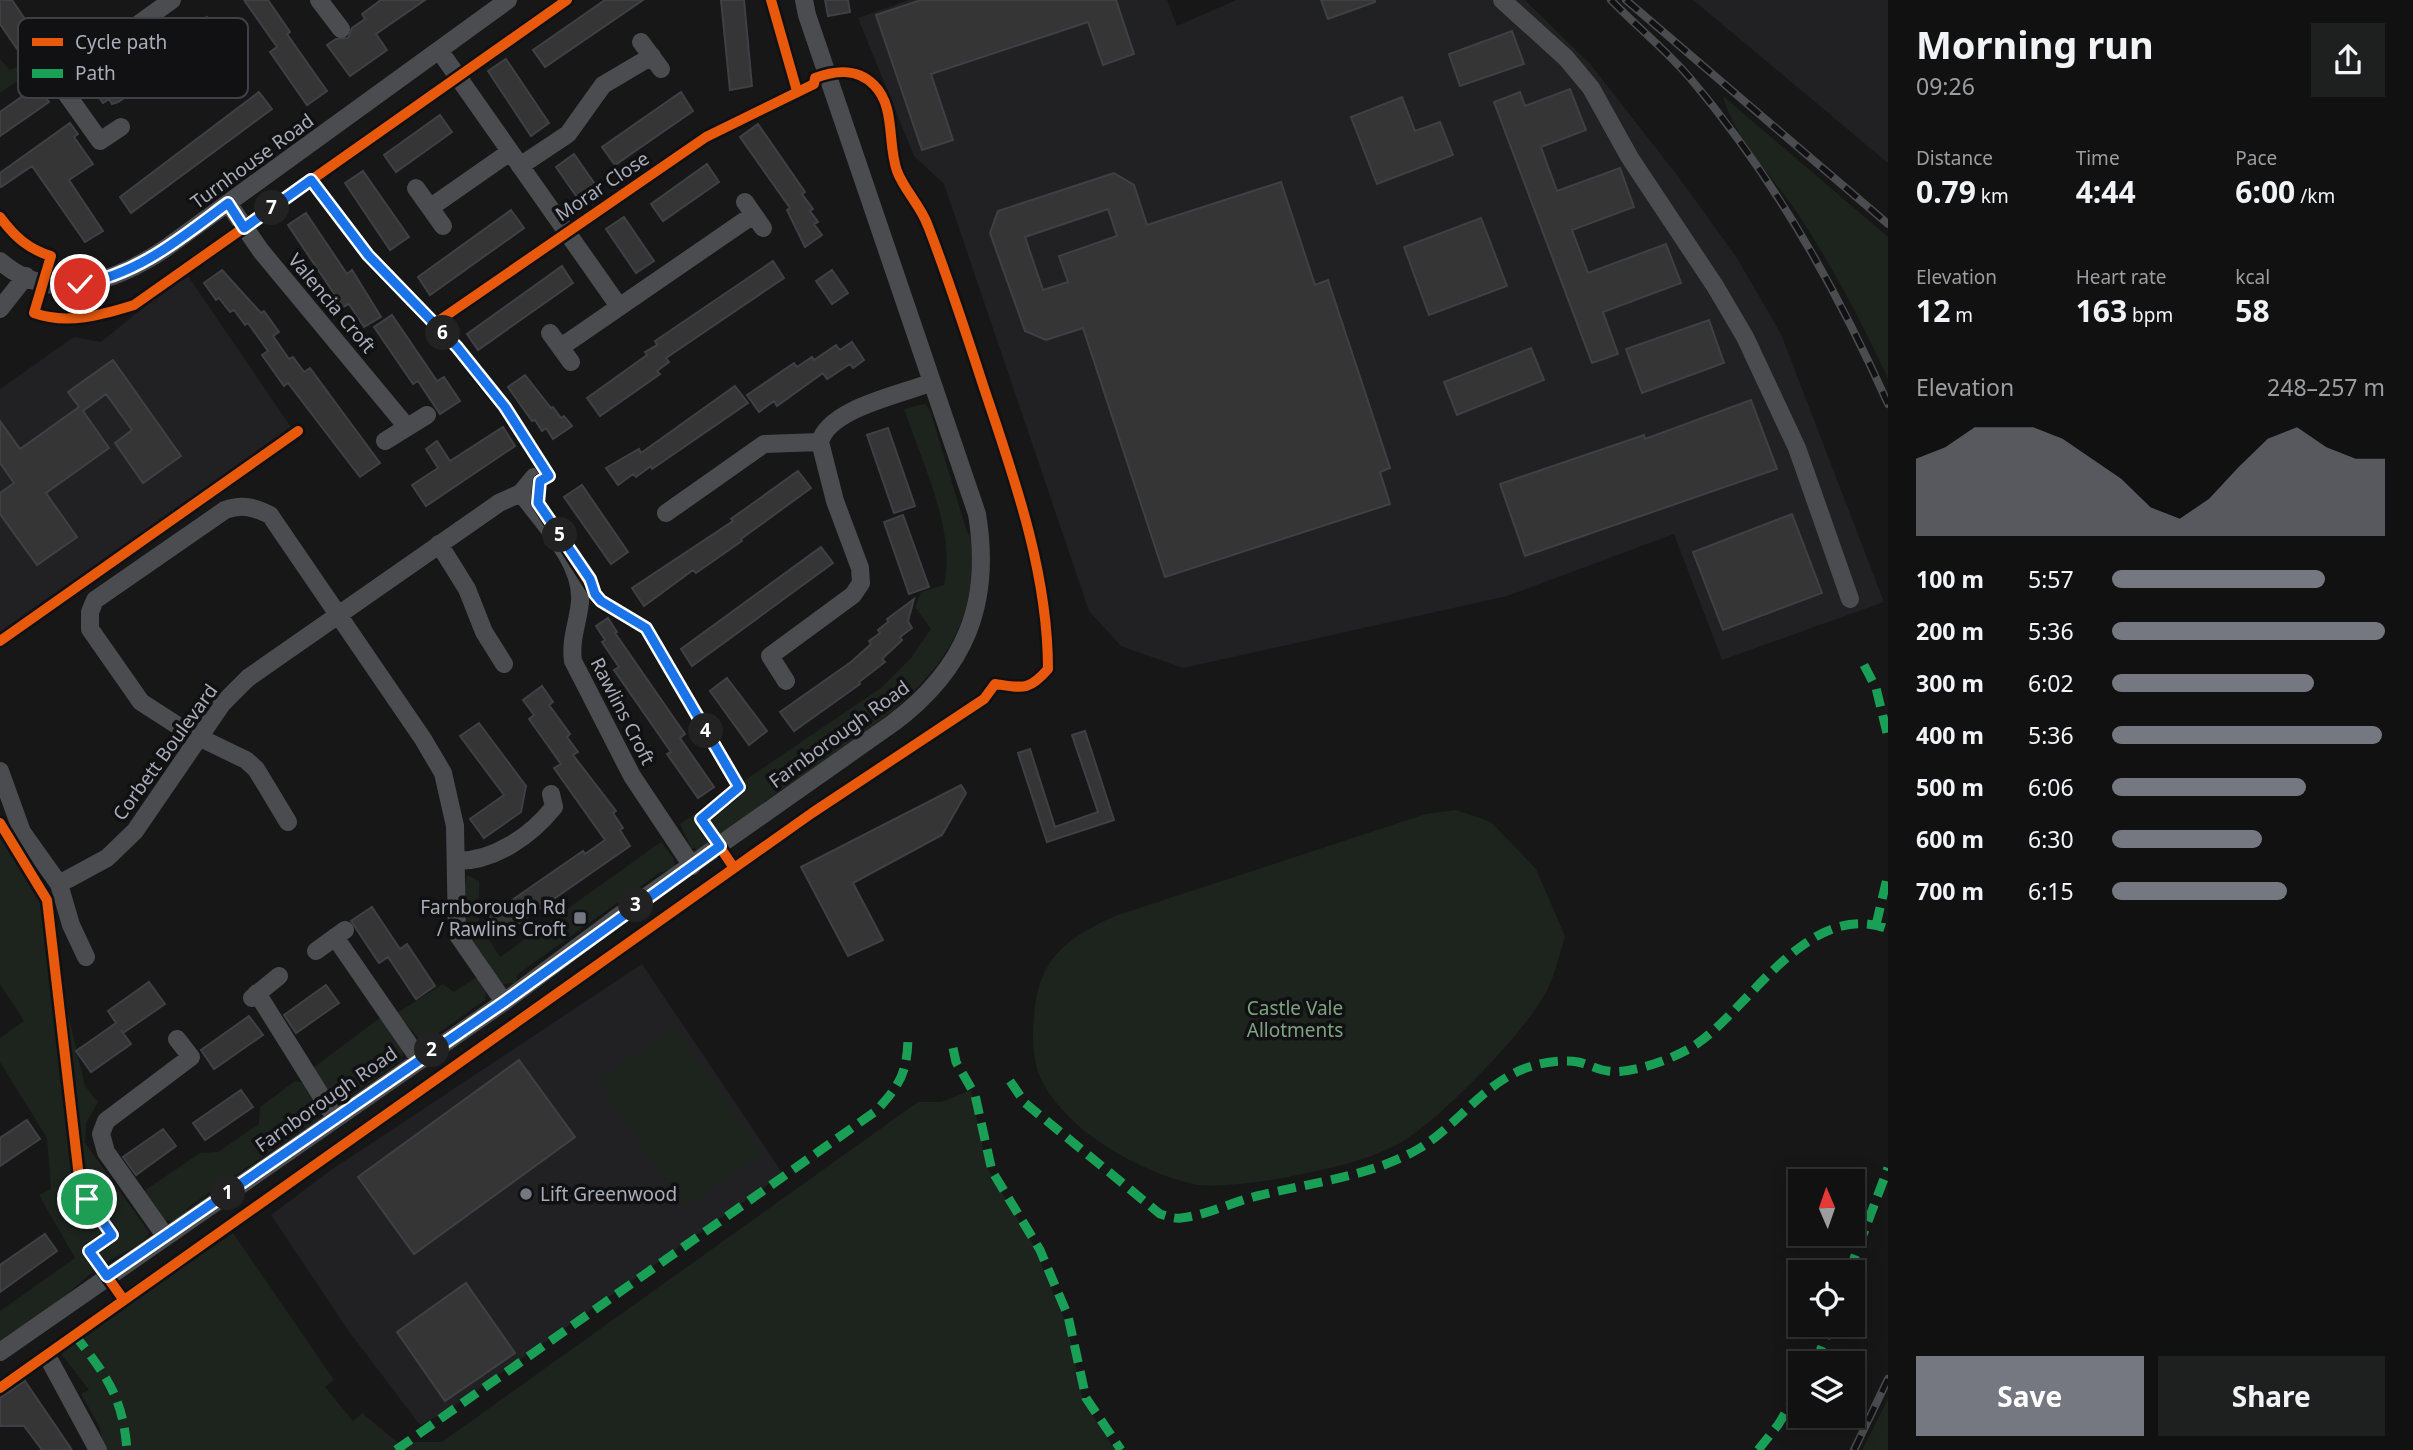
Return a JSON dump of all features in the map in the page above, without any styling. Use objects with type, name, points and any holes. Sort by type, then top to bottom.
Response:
[{"type":"street","points":[[147,18],[172,0]]},
{"type":"street","points":[[319,0],[341,29]]},
{"type":"street","name":"Turnhouse Road","points":[[0,261],[26,276],[60,287],[104,280],[150,259],[508,0]]},
{"type":"street","name":"Farnborough Road","points":[[0,1352],[504,1002],[922,702],[947,673],[969,634],[978,600],[982,544],[977,514],[814,38],[804,0]]},
{"type":"street","points":[[1502,0],[1566,58],[1591,89],[1630,158],[1667,209],[1739,326],[1797,448],[1850,599]]},
{"type":"street","name":"Morar Close","points":[[439,50],[618,305]]},
{"type":"street","points":[[431,207],[515,159],[568,134],[603,85],[651,56]]},
{"type":"street","points":[[69,98],[100,141],[121,127]]},
{"type":"street","points":[[416,188],[443,226]]},
{"type":"street","name":"Valencia Croft","points":[[228,203],[261,251],[407,427]]},
{"type":"street","points":[[561,347],[618,305],[753,215]]},
{"type":"street","points":[[0,309],[26,276]]},
{"type":"street","points":[[786,681],[770,656],[853,595],[861,583],[860,568],[835,501],[820,442],[822,432],[838,416],[932,382]]},
{"type":"street","points":[[385,441],[427,415]]},
{"type":"street","points":[[666,513],[764,444],[800,440],[820,442]]},
{"type":"street","points":[[521,494],[534,477]]},
{"type":"street","name":"Rawlins Croft","points":[[521,494],[570,561],[578,582],[580,601],[570,643],[578,671],[632,776],[692,866]]},
{"type":"street","name":"Corbett Boulevard","points":[[59,884],[107,858],[135,831],[222,704],[248,678],[499,503],[521,494]]},
{"type":"street","points":[[288,822],[256,769],[246,760],[200,735],[186,731],[141,702],[90,629],[90,612],[95,600],[225,510],[238,505],[255,508],[270,515],[443,773],[450,798],[457,861],[457,934],[504,1002]]},
{"type":"street","points":[[439,544],[467,589],[484,632],[504,664]]},
{"type":"street","points":[[0,771],[22,832],[59,884],[71,925],[86,957]]},
{"type":"street","points":[[457,861],[475,861],[492,856],[541,824],[554,807],[551,794]]},
{"type":"street","points":[[316,951],[340,934],[419,1059]]},
{"type":"street","points":[[279,976],[255,995],[335,1118]]},
{"type":"street","points":[[166,1237],[106,1152],[101,1134],[106,1121],[191,1057],[177,1039]]},
{"type":"street","points":[[51,1363],[63,1399],[99,1450]]},
{"type":"shaded area","points":[[909,0],[1167,0],[1177,26],[1236,0],[1525,0],[1591,65],[1680,179],[1737,258],[1781,334],[1884,602],[1722,660],[1674,534],[1507,596],[1183,668],[1121,646],[1089,611],[944,184],[914,156],[858,18]]},
{"type":"shaded area","points":[[1693,0],[1888,0],[1888,163]]},
{"type":"shaded area","points":[[186,273],[293,430],[0,637],[0,389],[74,337],[101,342]]},
{"type":"shaded area","name":"Lift Greenwood","points":[[642,964],[783,1174],[446,1412],[420,1425],[350,1333],[271,1215],[331,1170]]},
{"type":"green space","points":[[0,59],[10,70],[18,66],[18,80],[0,93]]},
{"type":"green space","points":[[1723,96],[1888,237],[1888,379],[1823,254],[1798,214],[1745,143]]},
{"type":"green space","points":[[925,404],[930,410],[967,532],[973,541],[968,599],[957,633],[938,663],[914,691],[886,717],[764,802],[763,808],[703,850],[691,848],[680,824],[881,688],[911,658],[931,629],[915,607],[921,592],[944,585],[946,543],[928,473],[904,409]]},
{"type":"green space","name":"Castle Vale Allotments","points":[[1456,810],[1491,822],[1536,869],[1565,936],[1549,986],[1524,1025],[1460,1094],[1417,1132],[1387,1150],[1331,1168],[1254,1182],[1202,1185],[1151,1170],[1108,1148],[1089,1134],[1055,1101],[1043,1083],[1035,1059],[1034,1016],[1041,979],[1048,965],[1069,942],[1115,916],[1426,814]]},
{"type":"green space","points":[[0,829],[29,875],[49,921],[57,1015],[68,1014],[85,1086],[98,1102],[86,1123],[85,1143],[149,1232],[138,1245],[100,1267],[0,1344],[0,1311],[75,1258],[39,1195],[51,1189],[47,1138],[0,1062],[0,1038],[24,1021],[0,984]]},
{"type":"green space","points":[[661,842],[674,859],[675,868],[659,873],[518,974],[516,983],[502,984],[465,933],[459,914],[467,875],[479,881],[479,924],[500,957]]},
{"type":"green space","points":[[478,976],[486,990],[485,1000],[427,1041],[419,1039],[397,1013],[443,984],[454,992]]},
{"type":"green space","points":[[381,1017],[403,1049],[402,1060],[344,1101],[332,1099],[313,1068]]},
{"type":"green space","points":[[675,1027],[762,1154],[684,1207],[597,1081]]},
{"type":"green space","points":[[295,1081],[304,1083],[320,1111],[319,1119],[188,1207],[187,1215],[179,1222],[164,1220],[141,1193],[200,1153],[218,1152],[259,1124],[260,1107]]},
{"type":"green space","points":[[971,1090],[987,1168],[1032,1242],[1068,1328],[1083,1401],[1115,1450],[105,1450],[99,1426],[81,1394],[89,1390],[59,1351],[233,1233],[334,1380],[325,1387],[353,1421],[362,1413],[397,1442],[442,1442],[918,1102],[941,1102]]},
{"type":"green space","points":[[1888,1399],[1888,1450],[1862,1450]]},
{"type":"building","points":[[0,0],[12,0],[24,18],[18,18],[18,50],[0,24]]},
{"type":"building","points":[[244,0],[268,0],[290,32],[287,34],[327,91],[307,105],[270,52],[277,47]]},
{"type":"building","points":[[381,0],[425,0],[376,34],[387,50],[350,76],[327,45],[336,39],[348,38],[352,28],[365,19],[362,14]]},
{"type":"building","points":[[605,0],[643,0],[545,67],[533,50]]},
{"type":"building","points":[[721,0],[744,0],[752,86],[730,90]]},
{"type":"building","points":[[825,0],[848,0],[850,12],[828,16]]},
{"type":"building","points":[[921,0],[1116,0],[1134,54],[1103,65],[1088,22],[931,74],[953,140],[922,150],[876,15]]},
{"type":"building","points":[[1321,0],[1375,0],[1375,2],[1328,19]]},
{"type":"building","points":[[1512,31],[1524,64],[1460,86],[1449,54]]},
{"type":"building","points":[[506,59],[549,123],[531,136],[488,71]]},
{"type":"building","points":[[1570,89],[1586,130],[1541,147],[1557,191],[1620,168],[1634,207],[1572,230],[1588,273],[1666,244],[1681,283],[1603,312],[1618,354],[1592,363],[1494,102],[1520,92],[1525,106]]},
{"type":"building","points":[[259,92],[272,109],[131,213],[120,197]]},
{"type":"building","points":[[681,92],[693,111],[615,165],[602,147]]},
{"type":"building","points":[[1402,97],[1415,131],[1440,122],[1453,155],[1377,184],[1351,117]]},
{"type":"building","points":[[20,98],[46,98],[49,102],[0,136],[0,112]]},
{"type":"building","points":[[100,98],[124,98],[112,104],[109,99],[103,103]]},
{"type":"building","points":[[440,115],[452,132],[396,172],[384,155]]},
{"type":"building","points":[[70,123],[78,134],[74,137],[93,164],[69,180],[103,231],[85,242],[32,166],[1,187],[0,185],[0,173]]},
{"type":"building","points":[[758,124],[805,192],[802,194],[813,209],[810,211],[818,222],[814,224],[822,235],[805,247],[787,210],[790,208],[740,137]]},
{"type":"building","points":[[574,154],[597,187],[579,200],[556,167]]},
{"type":"building","points":[[707,164],[719,182],[663,221],[651,204]]},
{"type":"building","points":[[363,171],[409,237],[390,250],[345,183]]},
{"type":"building","points":[[1114,173],[1134,185],[1147,225],[1281,182],[1315,285],[1328,280],[1390,468],[1380,472],[1390,504],[1165,577],[1083,328],[1046,340],[1025,331],[990,233],[998,211]],"holes":[[[1108,209],[1117,236],[1059,256],[1068,282],[1043,290],[1025,237]]]},
{"type":"building","points":[[511,210],[524,228],[430,295],[418,277]]},
{"type":"building","points":[[306,213],[347,274],[352,270],[381,317],[364,327],[349,304],[343,307],[288,225]]},
{"type":"building","points":[[624,217],[654,261],[636,273],[606,229]]},
{"type":"building","points":[[1481,218],[1507,286],[1429,315],[1404,247]]},
{"type":"building","points":[[773,261],[784,278],[666,358],[669,362],[657,371],[660,374],[600,416],[587,398],[647,355],[645,352],[657,345],[655,341]]},
{"type":"building","points":[[562,266],[573,283],[478,350],[467,334]]},
{"type":"building","points":[[222,270],[261,313],[264,311],[279,332],[273,336],[289,359],[293,357],[304,372],[310,368],[380,463],[360,477],[288,383],[284,386],[262,355],[268,351],[248,323],[245,325],[234,310],[230,312],[219,298],[216,300],[204,283]]},
{"type":"building","points":[[832,270],[848,293],[832,304],[816,281]]},
{"type":"building","points":[[392,315],[437,381],[444,377],[460,401],[440,414],[418,381],[413,384],[374,327]]},
{"type":"building","points":[[1709,320],[1724,363],[1642,393],[1626,349]]},
{"type":"building","points":[[852,342],[864,360],[853,368],[850,364],[827,379],[823,373],[777,406],[774,401],[759,412],[747,395],[794,363],[797,367],[812,357],[814,360],[836,345],[840,350]]},
{"type":"building","points":[[1531,348],[1544,380],[1457,415],[1444,382]]},
{"type":"building","points":[[113,360],[181,456],[143,483],[115,443],[132,430],[106,394],[83,411],[109,448],[46,493],[77,537],[37,565],[0,514],[0,493],[14,483],[0,463],[0,421],[20,449],[79,407],[68,392]]},
{"type":"building","points":[[525,375],[551,408],[553,407],[561,418],[564,416],[572,426],[553,439],[546,428],[542,431],[535,420],[532,421],[508,387]]},
{"type":"building","points":[[735,386],[748,403],[652,469],[651,466],[636,477],[633,474],[618,485],[606,468],[639,449],[641,453]]},
{"type":"building","points":[[1751,400],[1777,469],[1525,556],[1500,484],[1644,435],[1645,439]]},
{"type":"building","points":[[503,427],[515,446],[426,506],[412,485],[438,468],[426,449],[437,441],[450,461]]},
{"type":"building","points":[[888,428],[915,506],[894,513],[867,435]]},
{"type":"building","points":[[798,471],[811,488],[741,539],[742,541],[696,573],[693,570],[644,606],[632,588],[733,521],[731,519]]},
{"type":"building","points":[[582,485],[628,552],[611,564],[564,497]]},
{"type":"building","points":[[1792,514],[1822,593],[1723,630],[1693,552]]},
{"type":"building","points":[[903,515],[929,587],[909,594],[884,522]]},
{"type":"building","points":[[821,547],[833,563],[692,666],[681,649]]},
{"type":"building","points":[[914,599],[908,621],[912,628],[900,637],[902,640],[882,659],[885,662],[859,682],[860,684],[794,731],[780,712],[851,662],[871,644],[869,641],[880,633],[878,630],[888,622],[887,619]]},
{"type":"building","points":[[608,618],[617,632],[615,633],[685,734],[680,738],[714,787],[698,798],[667,754],[671,752],[614,670],[619,667],[602,642],[605,640],[596,626]]},
{"type":"building","points":[[727,678],[767,731],[749,745],[710,691]]},
{"type":"building","points":[[542,686],[553,702],[549,705],[570,734],[567,737],[578,752],[573,755],[616,811],[613,813],[630,846],[502,935],[489,916],[583,851],[585,854],[605,840],[554,768],[561,764],[529,719],[534,715],[523,700]]},
{"type":"building","points":[[479,723],[526,786],[521,812],[484,838],[470,819],[504,795],[460,736]]},
{"type":"building","points":[[1085,731],[1114,820],[1047,842],[1018,753],[1030,749],[1055,827],[1098,812],[1072,735]]},
{"type":"building","points":[[961,785],[966,793],[942,835],[853,883],[883,940],[848,956],[801,867]]},
{"type":"building","points":[[372,907],[400,949],[407,944],[435,986],[416,999],[388,957],[379,963],[351,921]]},
{"type":"building","points":[[149,982],[165,1004],[123,1033],[131,1044],[91,1072],[76,1051],[116,1023],[108,1011]]},
{"type":"building","points":[[326,985],[339,1003],[296,1033],[284,1015]]},
{"type":"building","points":[[249,1016],[263,1035],[214,1069],[201,1050]]},
{"type":"building","points":[[519,1060],[575,1137],[414,1254],[358,1177]]},
{"type":"building","points":[[241,1090],[253,1107],[205,1140],[193,1123]]},
{"type":"building","points":[[27,1120],[40,1139],[0,1166],[0,1138]]},
{"type":"building","points":[[163,1129],[176,1146],[136,1175],[123,1157]]},
{"type":"building","points":[[45,1234],[57,1251],[0,1292],[0,1265]]},
{"type":"building","points":[[466,1283],[515,1353],[445,1401],[397,1332]]},
{"type":"building","points":[[25,1381],[72,1450],[42,1450],[24,1426],[0,1426],[0,1398]]},
{"type":"railway","points":[[1611,0],[1690,78],[1749,154],[1824,275],[1888,404]]},
{"type":"railway","points":[[1626,0],[1888,224]]},
{"type":"railway","points":[[1854,1450],[1888,1379]]},
{"type":"marked path","points":[[1864,665],[1876,688],[1888,737]]},
{"type":"marked path","points":[[1876,925],[1888,874]]},
{"type":"marked path","points":[[1010,1081],[1025,1103],[1160,1214],[1176,1218],[1191,1216],[1257,1196],[1341,1178],[1402,1158],[1433,1139],[1493,1086],[1527,1068],[1549,1062],[1571,1061],[1618,1072],[1642,1068],[1667,1059],[1698,1043],[1783,961],[1807,942],[1832,929],[1859,924],[1888,929]]},
{"type":"marked path","points":[[396,1450],[876,1111],[900,1079],[906,1062],[908,1039]]},
{"type":"marked path","points":[[953,1048],[956,1062],[975,1095],[992,1171],[1040,1250],[1068,1316],[1086,1398],[1121,1450]]},
{"type":"marked path","points":[[1854,1260],[1888,1168]]},
{"type":"marked path","points":[[74,1334],[111,1387],[122,1415],[127,1450]]},
{"type":"marked path","points":[[1820,1351],[1826,1337]]},
{"type":"marked path","points":[[1758,1450],[1788,1408]]},
{"type":"cycle path","points":[[0,217],[22,241],[51,256],[34,313],[46,317],[72,318],[97,315],[134,305],[567,0]]},
{"type":"cycle path","points":[[771,0],[797,91]]},
{"type":"cycle path","points":[[0,1388],[812,813],[984,699],[995,684],[1025,686],[1036,681],[1048,669],[1047,633],[1036,563],[1008,459],[928,226],[897,171],[885,104],[881,94],[867,79],[846,72],[815,78],[814,84],[706,137],[434,324]]},
{"type":"cycle path","points":[[311,180],[368,255],[457,347],[504,407],[549,476],[540,481],[538,503],[601,601],[646,628],[739,787],[701,819],[734,868]]},
{"type":"cycle path","points":[[0,641],[298,431]]},
{"type":"cycle path","points":[[0,823],[47,900],[79,1177],[87,1199],[112,1235],[89,1251],[123,1299]]},
{"type":"place","name":"Farnborough Rd / Rawlins Croft","points":[[580,918]]},
{"type":"place","name":"Lift Greenwood","points":[[526,1194]]},
{"type":"route","points":[[80,284],[125,273],[150,259],[228,203],[244,228],[311,180],[368,255],[457,347],[505,407],[549,476],[540,481],[538,503],[590,579],[595,594],[601,601],[646,628],[739,787],[701,819],[720,846],[623,913],[504,1002],[107,1276],[89,1251],[112,1235],[87,1199]]}]
